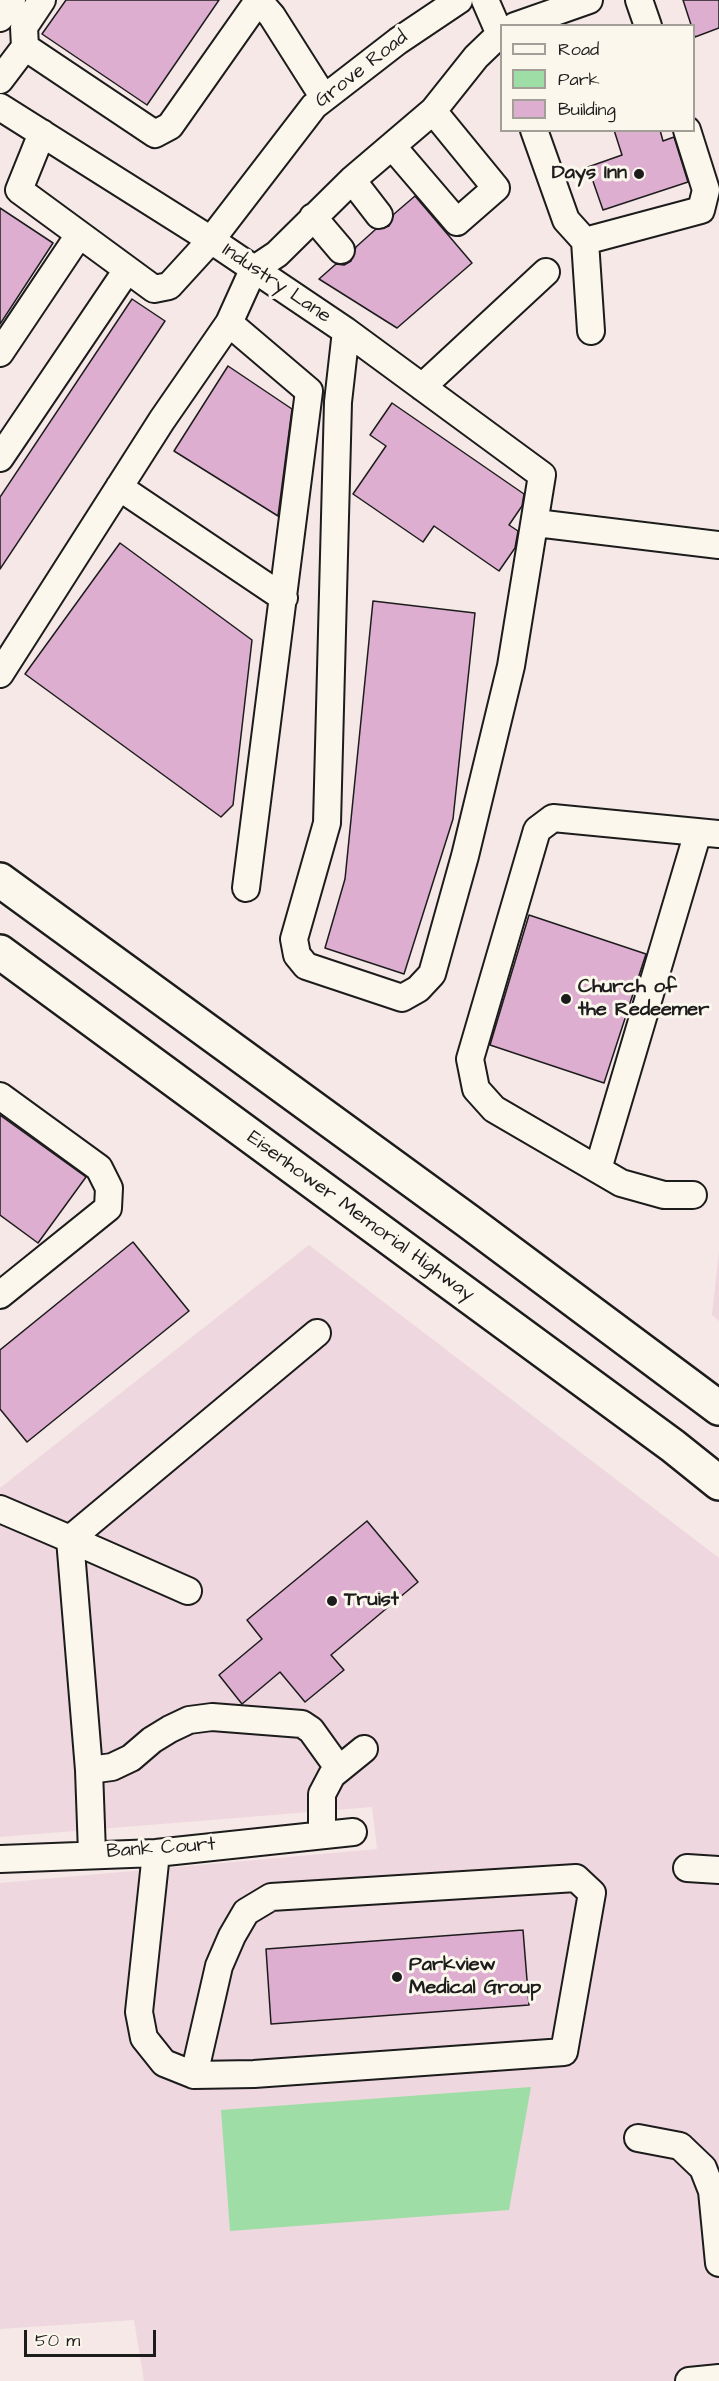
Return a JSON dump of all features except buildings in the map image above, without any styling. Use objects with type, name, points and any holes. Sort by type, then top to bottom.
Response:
[{"type":"highway","points":[[0,880],[468,1221],[719,1408]]},
{"type":"highway","name":"Eisenhower Memorial Highway","points":[[0,952],[673,1446],[719,1484]]},
{"type":"street","points":[[0,18],[12,0]]},
{"type":"street","points":[[0,80],[25,47],[24,27],[42,0]]},
{"type":"street","points":[[25,47],[154,135],[170,126],[258,0],[272,16],[324,98]]},
{"type":"street","name":"Grove Road","points":[[126,270],[154,290],[169,286],[211,240],[314,106],[398,41],[459,0]]},
{"type":"street","points":[[485,0],[500,25]]},
{"type":"street","points":[[525,24],[589,0]]},
{"type":"street","points":[[639,0],[647,24]]},
{"type":"street","points":[[0,674],[162,420],[229,323],[253,270],[277,254],[352,180],[433,111],[476,57],[500,36]]},
{"type":"street","name":"Industry Lane","points":[[0,106],[211,240],[346,331],[542,475],[536,523]]},
{"type":"street","points":[[392,146],[458,222],[496,188],[433,111]]},
{"type":"street","points":[[535,132],[566,220],[585,241],[591,331]]},
{"type":"street","points":[[585,241],[701,210],[706,190],[688,132]]},
{"type":"street","points":[[0,458],[126,270],[79,235],[9,193],[42,133]]},
{"type":"street","points":[[352,180],[379,215]]},
{"type":"street","points":[[312,218],[341,250]]},
{"type":"street","points":[[0,353],[79,235]]},
{"type":"street","points":[[422,387],[546,272]]},
{"type":"street","points":[[229,323],[309,391],[246,888]]},
{"type":"street","points":[[346,331],[338,402],[327,823],[294,939],[297,955],[306,966],[402,998],[418,989],[432,974],[465,856],[512,666],[536,523],[719,544]]},
{"type":"street","points":[[119,487],[284,598]]},
{"type":"street","points":[[598,1169],[709,833],[553,818],[537,830],[470,1059],[476,1089],[494,1109],[621,1183],[664,1195],[693,1195]]},
{"type":"street","points":[[0,1096],[99,1168],[109,1188],[108,1208],[6,1281]]},
{"type":"street","points":[[70,1539],[316,1333]]},
{"type":"street","points":[[0,1509],[188,1591]]},
{"type":"street","points":[[70,1539],[89,1770],[92,1853]]},
{"type":"street","points":[[89,1770],[112,1767],[131,1758],[152,1740],[170,1729],[189,1720],[212,1717],[302,1724],[311,1730],[339,1769]]},
{"type":"street","points":[[322,1835],[322,1794],[332,1775],[364,1749]]},
{"type":"street","name":"Bank Court","points":[[0,1859],[92,1853],[156,1852],[353,1832]]},
{"type":"street","points":[[156,1852],[140,2012],[144,2038],[164,2063],[194,2075],[254,2074],[564,2052],[592,1893],[576,1878],[271,1897],[246,1912],[219,1965],[194,2075]]},
{"type":"street","points":[[687,1868],[719,1870]]},
{"type":"street","points":[[638,2138],[680,2146],[703,2168],[712,2191],[719,2263]]},
{"type":"street","points":[[689,2381],[719,2378]]},
{"type":"shaded area","points":[[309,1245],[719,1558],[719,2381],[144,2381],[134,2320],[0,2329],[0,1883],[377,1849],[372,1807],[0,1837],[0,1488]]},
{"type":"shaded area","points":[[719,1252],[719,1321],[712,1315]]},
{"type":"green space","points":[[531,2087],[509,2210],[230,2231],[221,2110]]},
{"type":"place","name":"Days Inn","points":[[639,174]]},
{"type":"place","name":"Church of the Redeemer","points":[[566,999]]},
{"type":"place","name":"Truist","points":[[332,1601]]},
{"type":"place","name":"Parkview Medical Group","points":[[397,1977]]}]
